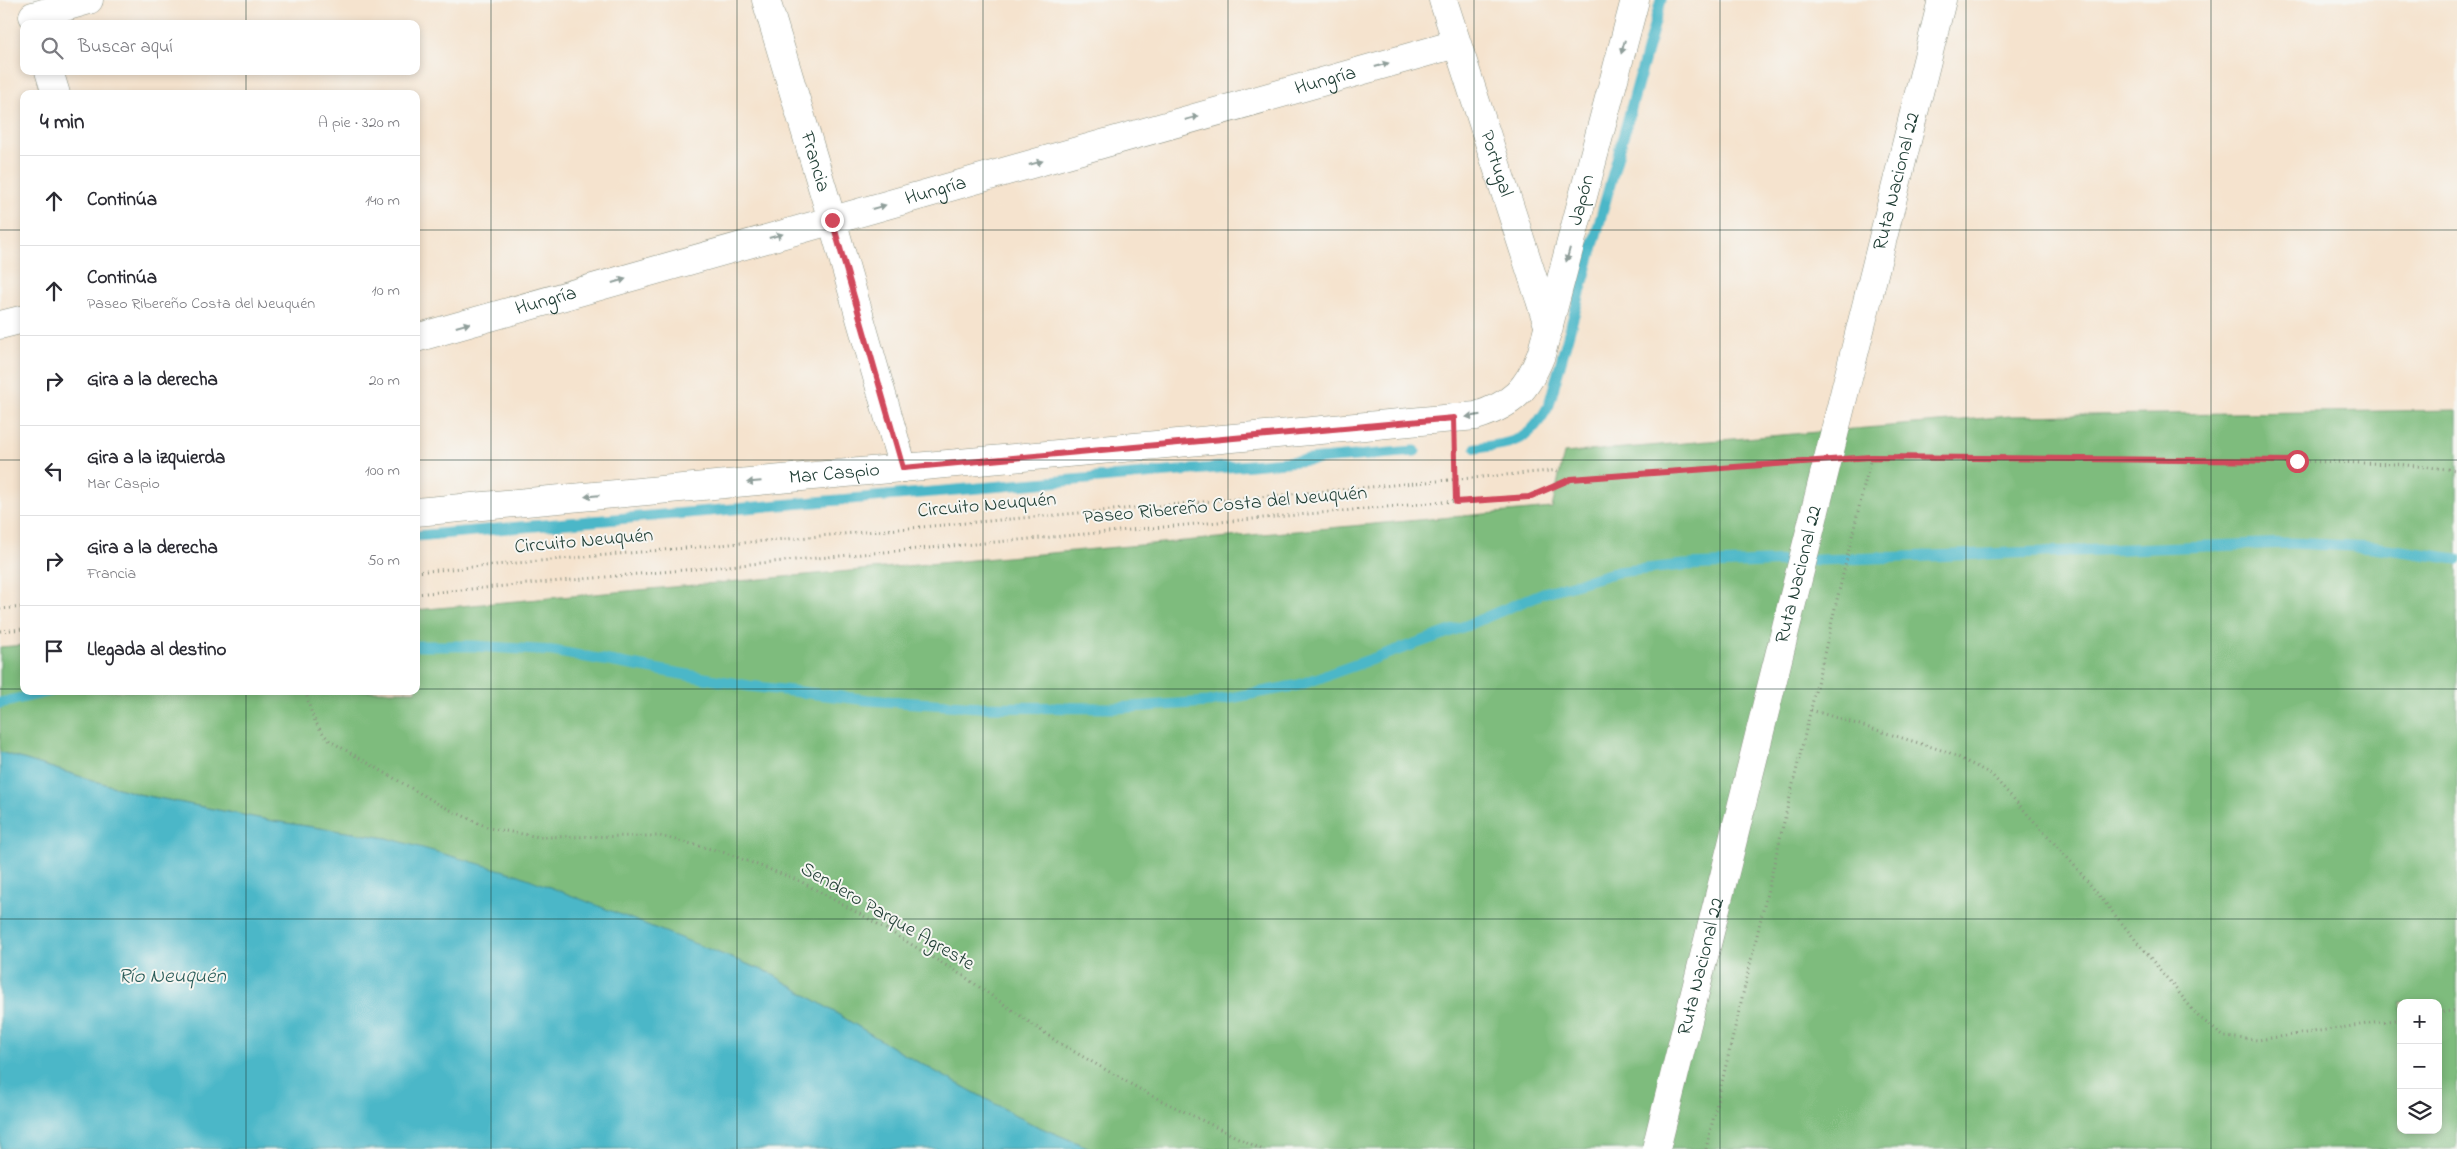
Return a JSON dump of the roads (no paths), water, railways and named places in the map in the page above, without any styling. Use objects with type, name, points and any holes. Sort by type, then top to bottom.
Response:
[{"type":"main road","points":[[32,13],[89,0]]},
{"type":"main road","name":"Francia","points":[[766,0],[832,220],[903,468]]},
{"type":"main road","name":"Portugal","points":[[1443,0],[1549,328]]},
{"type":"main road","name":"Japón","points":[[1517,396],[1532,378],[1549,328],[1635,0]]},
{"type":"main road","name":"Ruta Nacional 22","points":[[1656,1149],[1942,0]]},
{"type":"main road","name":"Hungría","points":[[420,337],[1456,44]]},
{"type":"main road","points":[[50,75],[55,90]]},
{"type":"main road","points":[[0,325],[20,319]]},
{"type":"main road","name":"Mar Caspio","points":[[420,512],[1476,416],[1498,409],[1517,396]]},
{"type":"water","name":"Río Neuquén","points":[[0,752],[138,794],[273,821],[387,838],[519,875],[770,973],[905,1055],[1032,1124],[1092,1149],[0,1149]]},
{"type":"waterway","points":[[1476,448],[1511,442],[1528,434],[1535,427],[1549,405],[1661,0]]},
{"type":"waterway","points":[[420,536],[1415,451]]},
{"type":"waterway","points":[[420,646],[474,646],[553,651],[749,686],[868,700],[980,707],[1115,708],[1209,702],[1299,685],[1468,625],[1543,593],[1617,572],[1684,565],[2291,543],[2373,547],[2457,559]]},
{"type":"waterway","points":[[0,703],[34,695]]}]
